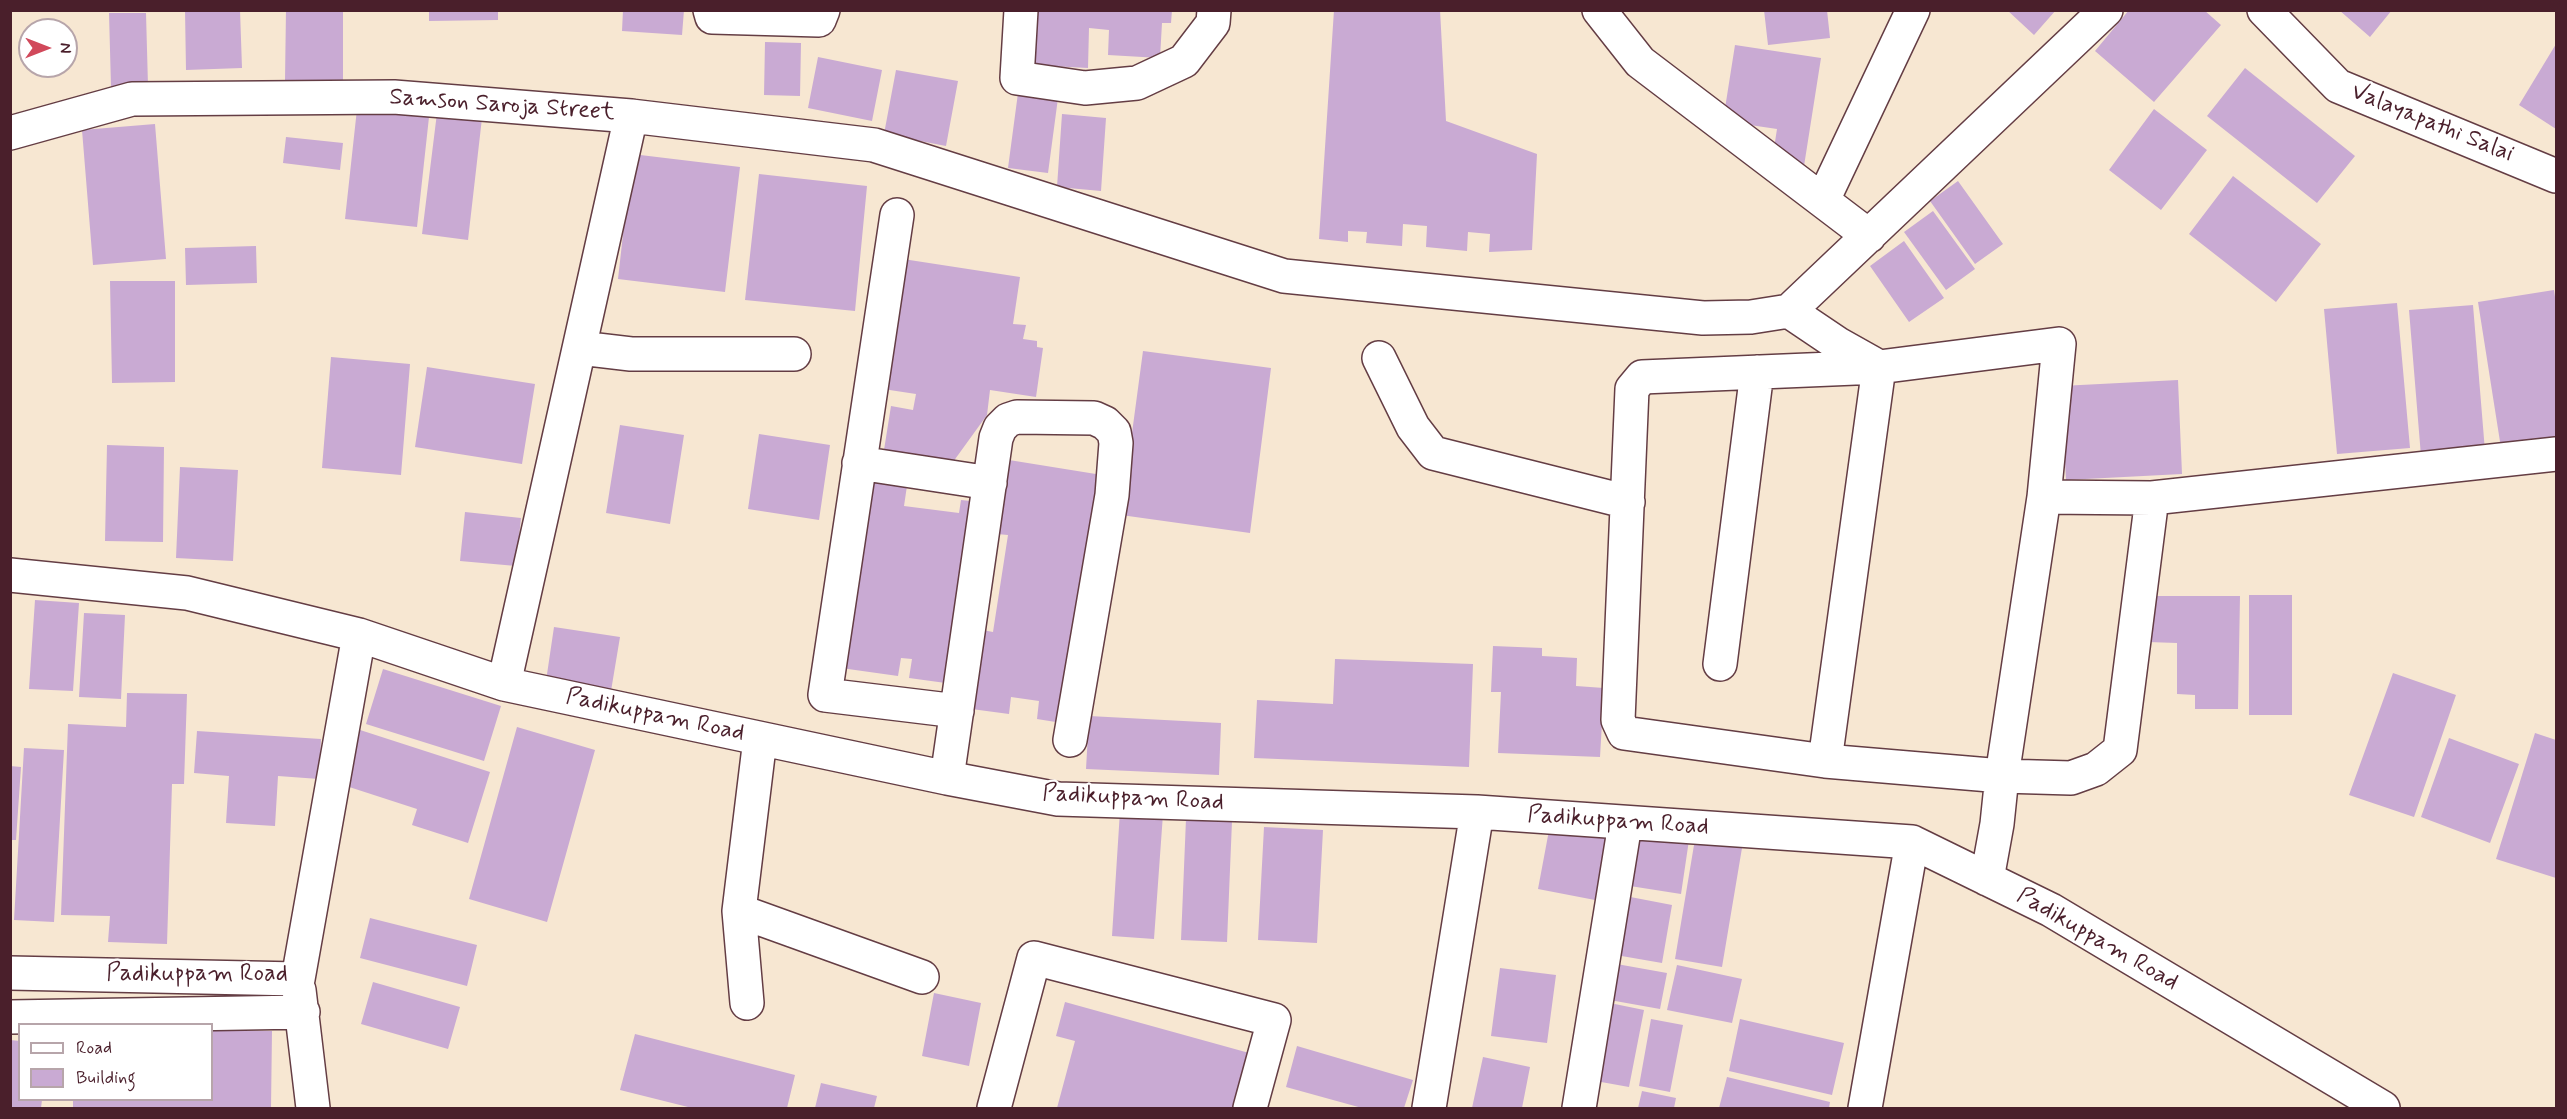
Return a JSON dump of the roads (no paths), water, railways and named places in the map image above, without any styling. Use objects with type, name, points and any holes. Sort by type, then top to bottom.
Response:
[{"type":"street","points":[[710,10],[712,17],[819,20],[823,10]]},
{"type":"street","points":[[1021,10],[1017,78],[1085,88],[1137,83],[1184,62],[1213,23],[1214,10]]},
{"type":"street","points":[[1599,10],[1641,62],[1869,236]]},
{"type":"street","points":[[1823,200],[1913,10]]},
{"type":"street","points":[[631,116],[874,145],[1284,276],[1703,318],[1751,317],[1790,311],[2106,10]]},
{"type":"street","name":"Valayapathi Salai","points":[[2264,10],[2338,86],[2556,176]]},
{"type":"street","name":"Samson Saroja Street","points":[[10,132],[132,99],[394,97],[631,116],[504,684]]},
{"type":"street","points":[[897,215],[825,695],[957,711]]},
{"type":"street","points":[[1790,311],[1838,344],[1879,367]]},
{"type":"street","points":[[1987,879],[1997,824],[2002,776],[2044,497],[2060,344],[1879,367],[1642,377],[1632,389],[1618,720],[1624,733],[1824,760],[2002,776],[2071,778],[2096,769],[2120,750],[2152,498]]},
{"type":"street","points":[[580,348],[631,354],[794,354]]},
{"type":"street","points":[[1379,358],[1413,427],[1433,453],[1628,501]]},
{"type":"street","points":[[1824,760],[1879,367]]},
{"type":"street","points":[[1720,664],[1757,372]]},
{"type":"street","points":[[947,778],[996,438],[1000,428],[1008,420],[1017,417],[1094,418],[1105,423],[1114,432],[1116,443],[1112,495],[1070,740]]},
{"type":"street","points":[[2044,497],[2152,498],[2556,454]]},
{"type":"street","points":[[859,463],[990,483]]},
{"type":"street","points":[[10,575],[187,593],[359,635]]},
{"type":"street","name":"Padikuppam Road","points":[[10,973],[298,979],[359,635],[504,684],[947,778],[1059,799],[1478,812],[1624,824],[1912,842],[2051,910],[2383,1108]]},
{"type":"street","points":[[747,1003],[740,911],[760,739]]},
{"type":"street","points":[[1429,1108],[1478,812]]},
{"type":"street","points":[[1579,1108],[1624,824]]},
{"type":"street","points":[[1865,1108],[1912,842]]},
{"type":"street","points":[[740,911],[922,977]]},
{"type":"street","points":[[994,1108],[1034,958],[1274,1020],[1250,1108]]},
{"type":"street","points":[[298,979],[313,1108]]},
{"type":"street","points":[[10,1017],[303,1012]]}]
